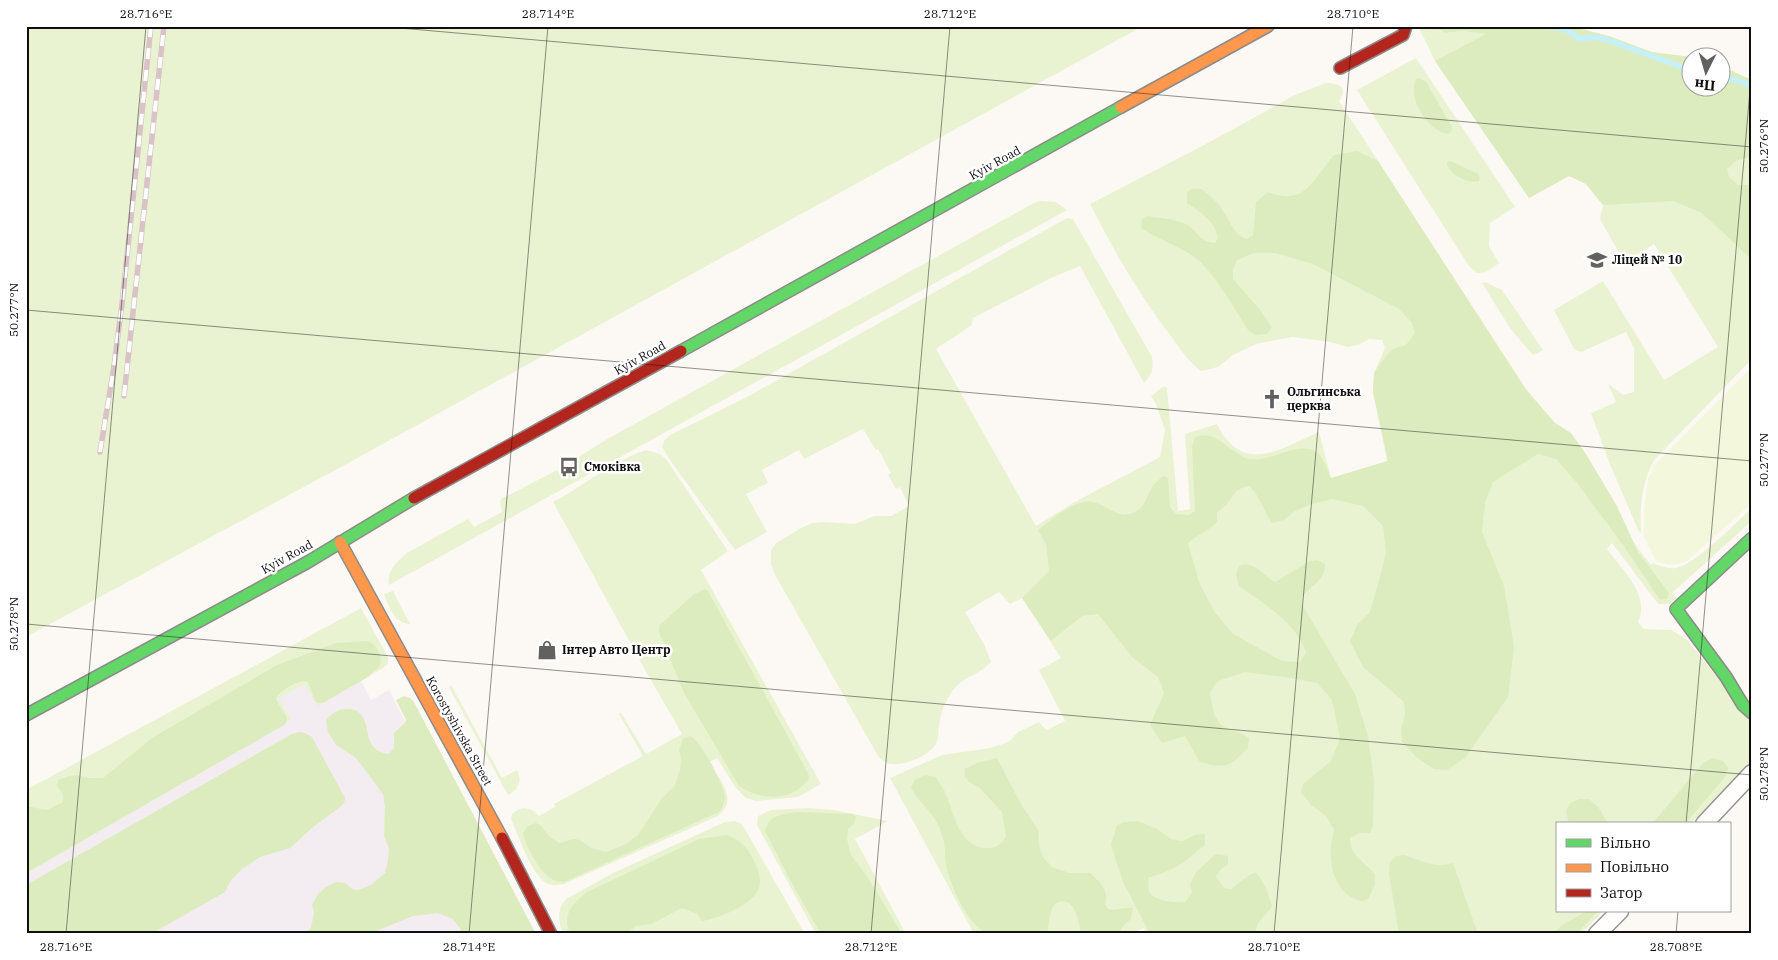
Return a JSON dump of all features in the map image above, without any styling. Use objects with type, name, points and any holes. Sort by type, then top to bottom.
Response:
[{"type":"main road","name":"Kyiv Road","points":[[26,715],[308,562],[406,503],[1268,26]]},
{"type":"main road","points":[[1340,68],[1403,35],[1406,26]]},
{"type":"main road","points":[[1752,538],[1676,609],[1726,678],[1743,705],[1752,713]]},
{"type":"main road","name":"Korostyshivska Street","points":[[340,542],[490,815],[551,934]]},
{"type":"street","points":[[1706,822],[1752,773]]},
{"type":"street","points":[[1597,934],[1619,912]]},
{"type":"shaded area","points":[[347,653],[371,700],[389,690],[514,934],[26,934],[26,821]]},
{"type":"green space","points":[[26,26],[1143,26],[341,467],[26,637]]},
{"type":"green space","points":[[1418,26],[1433,26],[1445,33],[1463,31],[1487,34],[1752,134],[1752,359],[1655,459],[1650,468],[1642,495],[1641,533],[1609,462],[1591,413],[1616,402],[1608,384],[1623,395],[1634,392],[1634,348],[1626,332],[1581,352],[1574,349],[1554,310],[1603,281],[1664,380],[1718,347],[1654,244],[1625,263],[1600,218],[1603,205],[1586,184],[1569,176],[1529,198],[1435,61]]},
{"type":"green space","points":[[1433,26],[1570,26],[1609,36],[1652,52],[1680,56],[1680,98],[1730,98],[1730,70],[1752,80],[1752,156],[1736,161],[1727,169],[1729,177],[1738,185],[1752,185],[1752,260],[1702,213],[1673,201],[1603,205],[1586,184],[1569,176],[1529,198],[1435,61],[1486,34],[1463,31],[1445,33]]},
{"type":"green space","points":[[1416,58],[1515,207],[1490,223],[1489,246],[1499,263],[1486,272],[1477,273],[1469,266],[1357,90]]},
{"type":"green space","points":[[1417,78],[1426,82],[1452,127],[1451,132],[1448,134],[1440,132],[1433,127],[1420,112],[1414,94],[1414,85]]},
{"type":"green space","points":[[1326,83],[1338,85],[1343,89],[1339,101],[1583,476],[1651,565],[1653,563],[1664,567],[1676,568],[1684,565],[1715,542],[1752,508],[1752,521],[1672,593],[1677,598],[1669,604],[1658,604],[1612,543],[1607,549],[1627,574],[1638,593],[1641,602],[1641,612],[1638,622],[1644,629],[1672,630],[1687,640],[1752,720],[1752,765],[1692,822],[1556,822],[1556,912],[1602,912],[1581,934],[1147,934],[1144,928],[1130,934],[974,934],[890,778],[942,755],[990,748],[1003,744],[1010,741],[1018,732],[1039,722],[1046,730],[1065,721],[1039,670],[1061,658],[1022,598],[1010,604],[999,592],[965,612],[984,644],[991,662],[962,682],[950,694],[942,711],[938,739],[933,748],[909,762],[891,764],[885,762],[878,756],[774,573],[771,564],[771,550],[776,543],[812,523],[855,524],[874,516],[891,516],[909,506],[900,487],[896,489],[888,475],[891,473],[878,449],[876,450],[863,429],[804,459],[799,450],[762,470],[768,483],[746,494],[767,532],[735,550],[670,460],[662,447],[664,441],[670,435],[743,399],[1067,218],[1073,219],[1152,357],[1152,371],[1144,383],[1080,266],[1051,278],[973,318],[972,325],[936,349],[1036,526],[1073,503],[1160,457],[1165,430],[1156,404],[1151,396],[1164,386],[1167,388],[1178,511],[1190,509],[1185,434],[1217,424],[1227,440],[1238,450],[1250,454],[1276,451],[1319,432],[1331,478],[1387,461],[1373,392],[1374,373],[1385,348],[1382,340],[1369,339],[1358,345],[1348,347],[1330,342],[1293,337],[1256,344],[1233,355],[1218,367],[1201,371],[1185,355],[1148,305],[1118,256],[1090,204],[1295,95]]},
{"type":"green space","points":[[1357,151],[1378,161],[1524,387],[1555,423],[1571,433],[1586,454],[1617,506],[1638,552],[1669,593],[1667,599],[1660,600],[1623,545],[1577,483],[1556,459],[1538,454],[1493,482],[1485,502],[1482,532],[1504,586],[1514,647],[1508,697],[1465,758],[1447,770],[1434,769],[1416,757],[1402,742],[1401,729],[1405,715],[1404,702],[1363,667],[1350,641],[1357,625],[1370,612],[1386,553],[1383,526],[1363,506],[1332,499],[1312,504],[1295,511],[1284,520],[1272,523],[1256,494],[1249,486],[1235,492],[1227,504],[1217,513],[1217,522],[1188,543],[1199,582],[1214,611],[1233,634],[1282,661],[1300,662],[1306,653],[1302,642],[1295,632],[1269,607],[1239,586],[1236,574],[1239,566],[1250,565],[1275,582],[1310,561],[1318,560],[1325,564],[1321,578],[1302,597],[1303,606],[1355,694],[1368,736],[1374,781],[1373,826],[1370,833],[1359,833],[1350,838],[1355,854],[1375,874],[1375,885],[1368,899],[1362,901],[1343,891],[1337,883],[1331,862],[1334,830],[1326,816],[1311,805],[1301,793],[1303,784],[1331,761],[1340,738],[1332,700],[1317,683],[1245,672],[1218,681],[1210,692],[1217,719],[1220,724],[1230,730],[1249,738],[1248,748],[1226,765],[1208,764],[1199,761],[1185,736],[1162,743],[1150,725],[1164,693],[1158,677],[1132,657],[1098,614],[1082,616],[1051,641],[1022,598],[1049,571],[1046,544],[1038,530],[1072,506],[1091,502],[1117,513],[1131,514],[1141,508],[1154,484],[1163,476],[1168,478],[1170,507],[1176,514],[1189,515],[1195,511],[1192,447],[1195,437],[1213,437],[1249,459],[1265,458],[1295,449],[1309,449],[1318,453],[1326,465],[1331,478],[1388,461],[1373,392],[1374,373],[1393,349],[1406,345],[1415,333],[1412,323],[1399,309],[1313,264],[1275,253],[1254,253],[1237,260],[1233,269],[1233,279],[1261,311],[1272,327],[1267,334],[1256,335],[1249,331],[1208,270],[1200,262],[1187,252],[1141,228],[1142,219],[1147,216],[1172,220],[1186,224],[1201,238],[1215,243],[1218,238],[1214,227],[1187,203],[1187,192],[1191,189],[1202,189],[1220,206],[1235,231],[1247,239],[1253,235],[1256,202],[1268,192],[1281,196],[1291,196],[1300,193],[1314,181],[1334,155]]},
{"type":"green space","points":[[1451,161],[1478,174],[1479,181],[1465,180],[1456,176],[1447,165],[1447,162]]},
{"type":"green space","points":[[1040,201],[1056,202],[1067,210],[389,585],[391,571],[396,563],[407,553],[468,519],[474,527],[502,512],[501,499],[557,470],[562,478],[579,470],[576,463],[577,458],[609,438]]},
{"type":"green space","points":[[1485,282],[1502,290],[1543,350],[1534,355],[1530,352],[1510,328],[1482,283]]},
{"type":"green space","points":[[1752,367],[1752,503],[1687,561],[1672,565],[1656,561],[1644,536],[1644,511],[1648,479],[1656,464]]},
{"type":"green space","points":[[646,450],[660,454],[666,459],[728,551],[701,570],[821,784],[798,797],[756,801],[746,798],[735,787],[717,758],[709,762],[726,789],[727,796],[724,810],[718,816],[564,884],[550,885],[542,880],[531,864],[511,819],[512,814],[519,809],[526,808],[539,816],[555,807],[554,804],[643,756],[619,714],[621,713],[646,754],[682,734],[553,502],[610,467]]},
{"type":"green space","points":[[705,589],[708,591],[808,773],[809,779],[794,792],[776,797],[766,796],[748,791],[739,786],[684,693],[659,632],[660,625],[694,594]]},
{"type":"green space","points":[[393,591],[410,624],[396,618],[390,609],[384,594]]},
{"type":"green space","points":[[361,608],[388,657],[388,664],[383,668],[317,706],[305,684],[278,698],[291,720],[26,874],[26,790]]},
{"type":"green space","points":[[368,641],[377,648],[380,655],[380,666],[368,677],[323,703],[316,701],[306,681],[290,686],[276,698],[287,718],[284,725],[26,873],[26,806],[47,810],[63,802],[63,794],[57,786],[58,780],[77,775],[89,778],[103,778],[152,738],[277,665],[336,643]]},
{"type":"green space","points":[[451,685],[502,778],[517,770],[520,778],[518,785],[508,795],[449,687]]},
{"type":"green space","points":[[404,696],[414,702],[536,934],[462,934],[453,919],[438,913],[413,916],[369,934],[303,934],[311,928],[314,913],[312,905],[318,894],[326,887],[336,882],[345,883],[352,889],[358,890],[371,885],[385,873],[388,860],[389,849],[384,836],[385,807],[383,794],[356,758],[336,745],[328,732],[326,721],[331,714],[339,710],[353,709],[359,712],[365,721],[372,745],[375,749],[389,754],[394,748],[394,733],[406,720],[396,700]]},
{"type":"green space","points":[[299,732],[312,737],[345,798],[344,803],[340,807],[312,828],[290,848],[260,857],[242,869],[231,880],[225,892],[151,934],[26,934],[26,885],[292,734]]},
{"type":"green space","points":[[690,736],[706,754],[720,783],[725,797],[719,812],[564,882],[556,881],[545,873],[535,860],[525,839],[523,833],[528,826],[536,823],[540,825],[549,836],[559,843],[574,839],[580,840],[591,848],[606,852],[626,844],[638,835],[662,798],[674,787],[680,770],[681,759],[679,750],[683,739]]},
{"type":"green space","points":[[997,758],[1021,804],[1038,830],[1039,845],[1043,857],[1052,867],[1070,873],[1090,873],[1105,891],[1105,905],[1108,909],[1133,908],[1131,919],[1118,934],[1081,934],[1075,912],[1069,903],[1064,901],[1055,904],[1053,907],[1047,934],[1005,935],[986,933],[966,913],[955,893],[948,873],[945,862],[944,842],[940,829],[911,787],[915,780],[925,775],[936,777],[944,790],[962,834],[975,845],[984,848],[994,847],[999,845],[1006,837],[1002,812],[980,788],[969,782],[965,777],[965,769],[977,763]]},
{"type":"green space","points":[[1713,758],[1723,761],[1728,768],[1725,777],[1687,822],[1654,822],[1703,763]]},
{"type":"green space","points":[[1579,799],[1589,799],[1599,808],[1607,822],[1569,822],[1566,811],[1570,803]]},
{"type":"green space","points":[[808,808],[834,810],[888,821],[855,839],[906,934],[816,934],[757,825],[758,816],[771,810]]},
{"type":"green space","points":[[797,812],[853,814],[856,817],[854,824],[848,829],[847,839],[851,855],[870,881],[902,934],[821,934],[791,882],[765,831],[773,818]]},
{"type":"green space","points":[[735,821],[742,824],[805,934],[563,934],[559,916],[561,907],[566,899],[613,873],[725,822]]},
{"type":"green space","points":[[1138,821],[1157,829],[1171,839],[1182,841],[1195,835],[1205,834],[1205,845],[1183,863],[1148,878],[1149,891],[1155,897],[1170,902],[1185,902],[1192,893],[1190,884],[1196,872],[1216,854],[1228,856],[1228,864],[1220,870],[1216,877],[1224,888],[1232,889],[1255,872],[1268,892],[1272,906],[1259,922],[1256,934],[1150,934],[1123,882],[1111,845],[1117,825]]},
{"type":"green space","points":[[727,835],[740,842],[746,848],[754,861],[759,875],[760,883],[758,890],[742,906],[725,914],[702,921],[697,914],[682,908],[651,924],[636,926],[626,934],[570,934],[567,921],[570,910],[587,892],[699,839]]},
{"type":"green space","points":[[1404,855],[1440,865],[1453,863],[1478,934],[1399,934],[1389,874],[1390,862],[1396,856]]},
{"type":"green space","points":[[1585,912],[1597,912],[1576,934],[1553,934],[1562,925]]},
{"type":"waterway","points":[[1542,26],[1559,28],[1570,32],[1578,38],[1593,37],[1605,39],[1680,66]]},
{"type":"waterway","points":[[1730,79],[1752,86]]},
{"type":"railway","points":[[100,452],[122,304],[151,26]]},
{"type":"railway","points":[[124,396],[164,26]]},
{"type":"traffic: fast","points":[[681,351],[1121,107]]},
{"type":"traffic: fast","points":[[26,715],[308,562],[414,498]]},
{"type":"traffic: fast","points":[[1752,538],[1676,609],[1726,677],[1743,705],[1752,713]]},
{"type":"traffic: slow","points":[[1121,107],[1268,26]]},
{"type":"traffic: slow","points":[[340,542],[502,838]]},
{"type":"traffic: jam","points":[[1340,68],[1403,35],[1406,26]]},
{"type":"traffic: jam","points":[[414,498],[681,351]]},
{"type":"traffic: jam","points":[[502,838],[551,934]]},
{"type":"place","name":"Ліцей № 10","points":[[1597,260]]},
{"type":"place","name":"Ольгинська церква","points":[[1272,399]]},
{"type":"place","name":"Смоківка","points":[[569,467]]},
{"type":"place","name":"Інтер Авто Центр","points":[[547,650]]}]
